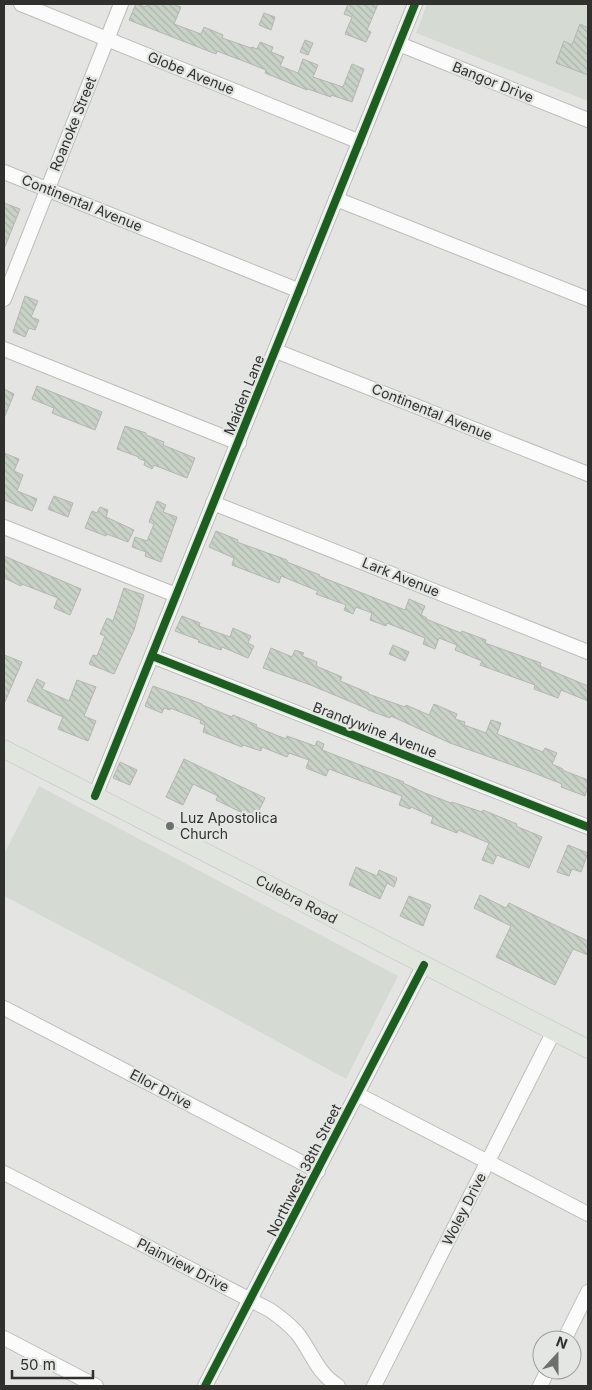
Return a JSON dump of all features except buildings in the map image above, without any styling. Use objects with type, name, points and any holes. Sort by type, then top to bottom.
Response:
[{"type":"main road","name":"Culebra Road","points":[[4,749],[588,1049]]},
{"type":"street","name":"Globe Avenue","points":[[22,4],[360,142]]},
{"type":"street","name":"Roanoke Street","points":[[4,299],[121,4]]},
{"type":"street","name":"Maiden Lane","points":[[95,796],[415,4]]},
{"type":"street","name":"Bangor Drive","points":[[399,44],[588,120]]},
{"type":"street","name":"Continental Avenue","points":[[4,172],[300,291]]},
{"type":"street","points":[[336,199],[588,299]]},
{"type":"street","points":[[4,349],[238,443]]},
{"type":"street","name":"Continental Avenue","points":[[276,351],[588,474]]},
{"type":"street","name":"Lark Avenue","points":[[213,503],[588,652]]},
{"type":"street","points":[[4,527],[176,595]]},
{"type":"street","name":"Brandywine Avenue","points":[[152,656],[588,827]]},
{"type":"street","name":"Northwest 38th Street","points":[[205,1386],[424,965]]},
{"type":"street","name":"Ellor Drive","points":[[4,1008],[318,1171]]},
{"type":"street","name":"Woley Drive","points":[[374,1386],[554,1031]]},
{"type":"street","points":[[357,1094],[588,1214]]},
{"type":"street","name":"Plainview Drive","points":[[4,1173],[251,1300],[285,1321],[298,1334],[318,1368],[331,1382],[338,1386]]},
{"type":"street","points":[[569,1330],[588,1292]]},
{"type":"street","points":[[4,1338],[96,1386]]},
{"type":"shaded area","points":[[427,4],[588,4],[588,101],[416,33]]},
{"type":"shaded area","points":[[39,786],[398,976],[346,1079],[4,896],[4,854]]},
{"type":"cycle path","points":[[95,796],[415,4]]},
{"type":"cycle path","points":[[152,656],[588,827]]},
{"type":"cycle path","points":[[205,1386],[424,965]]},
{"type":"place","name":"Luz Apostolica Church","points":[[170,826]]}]
